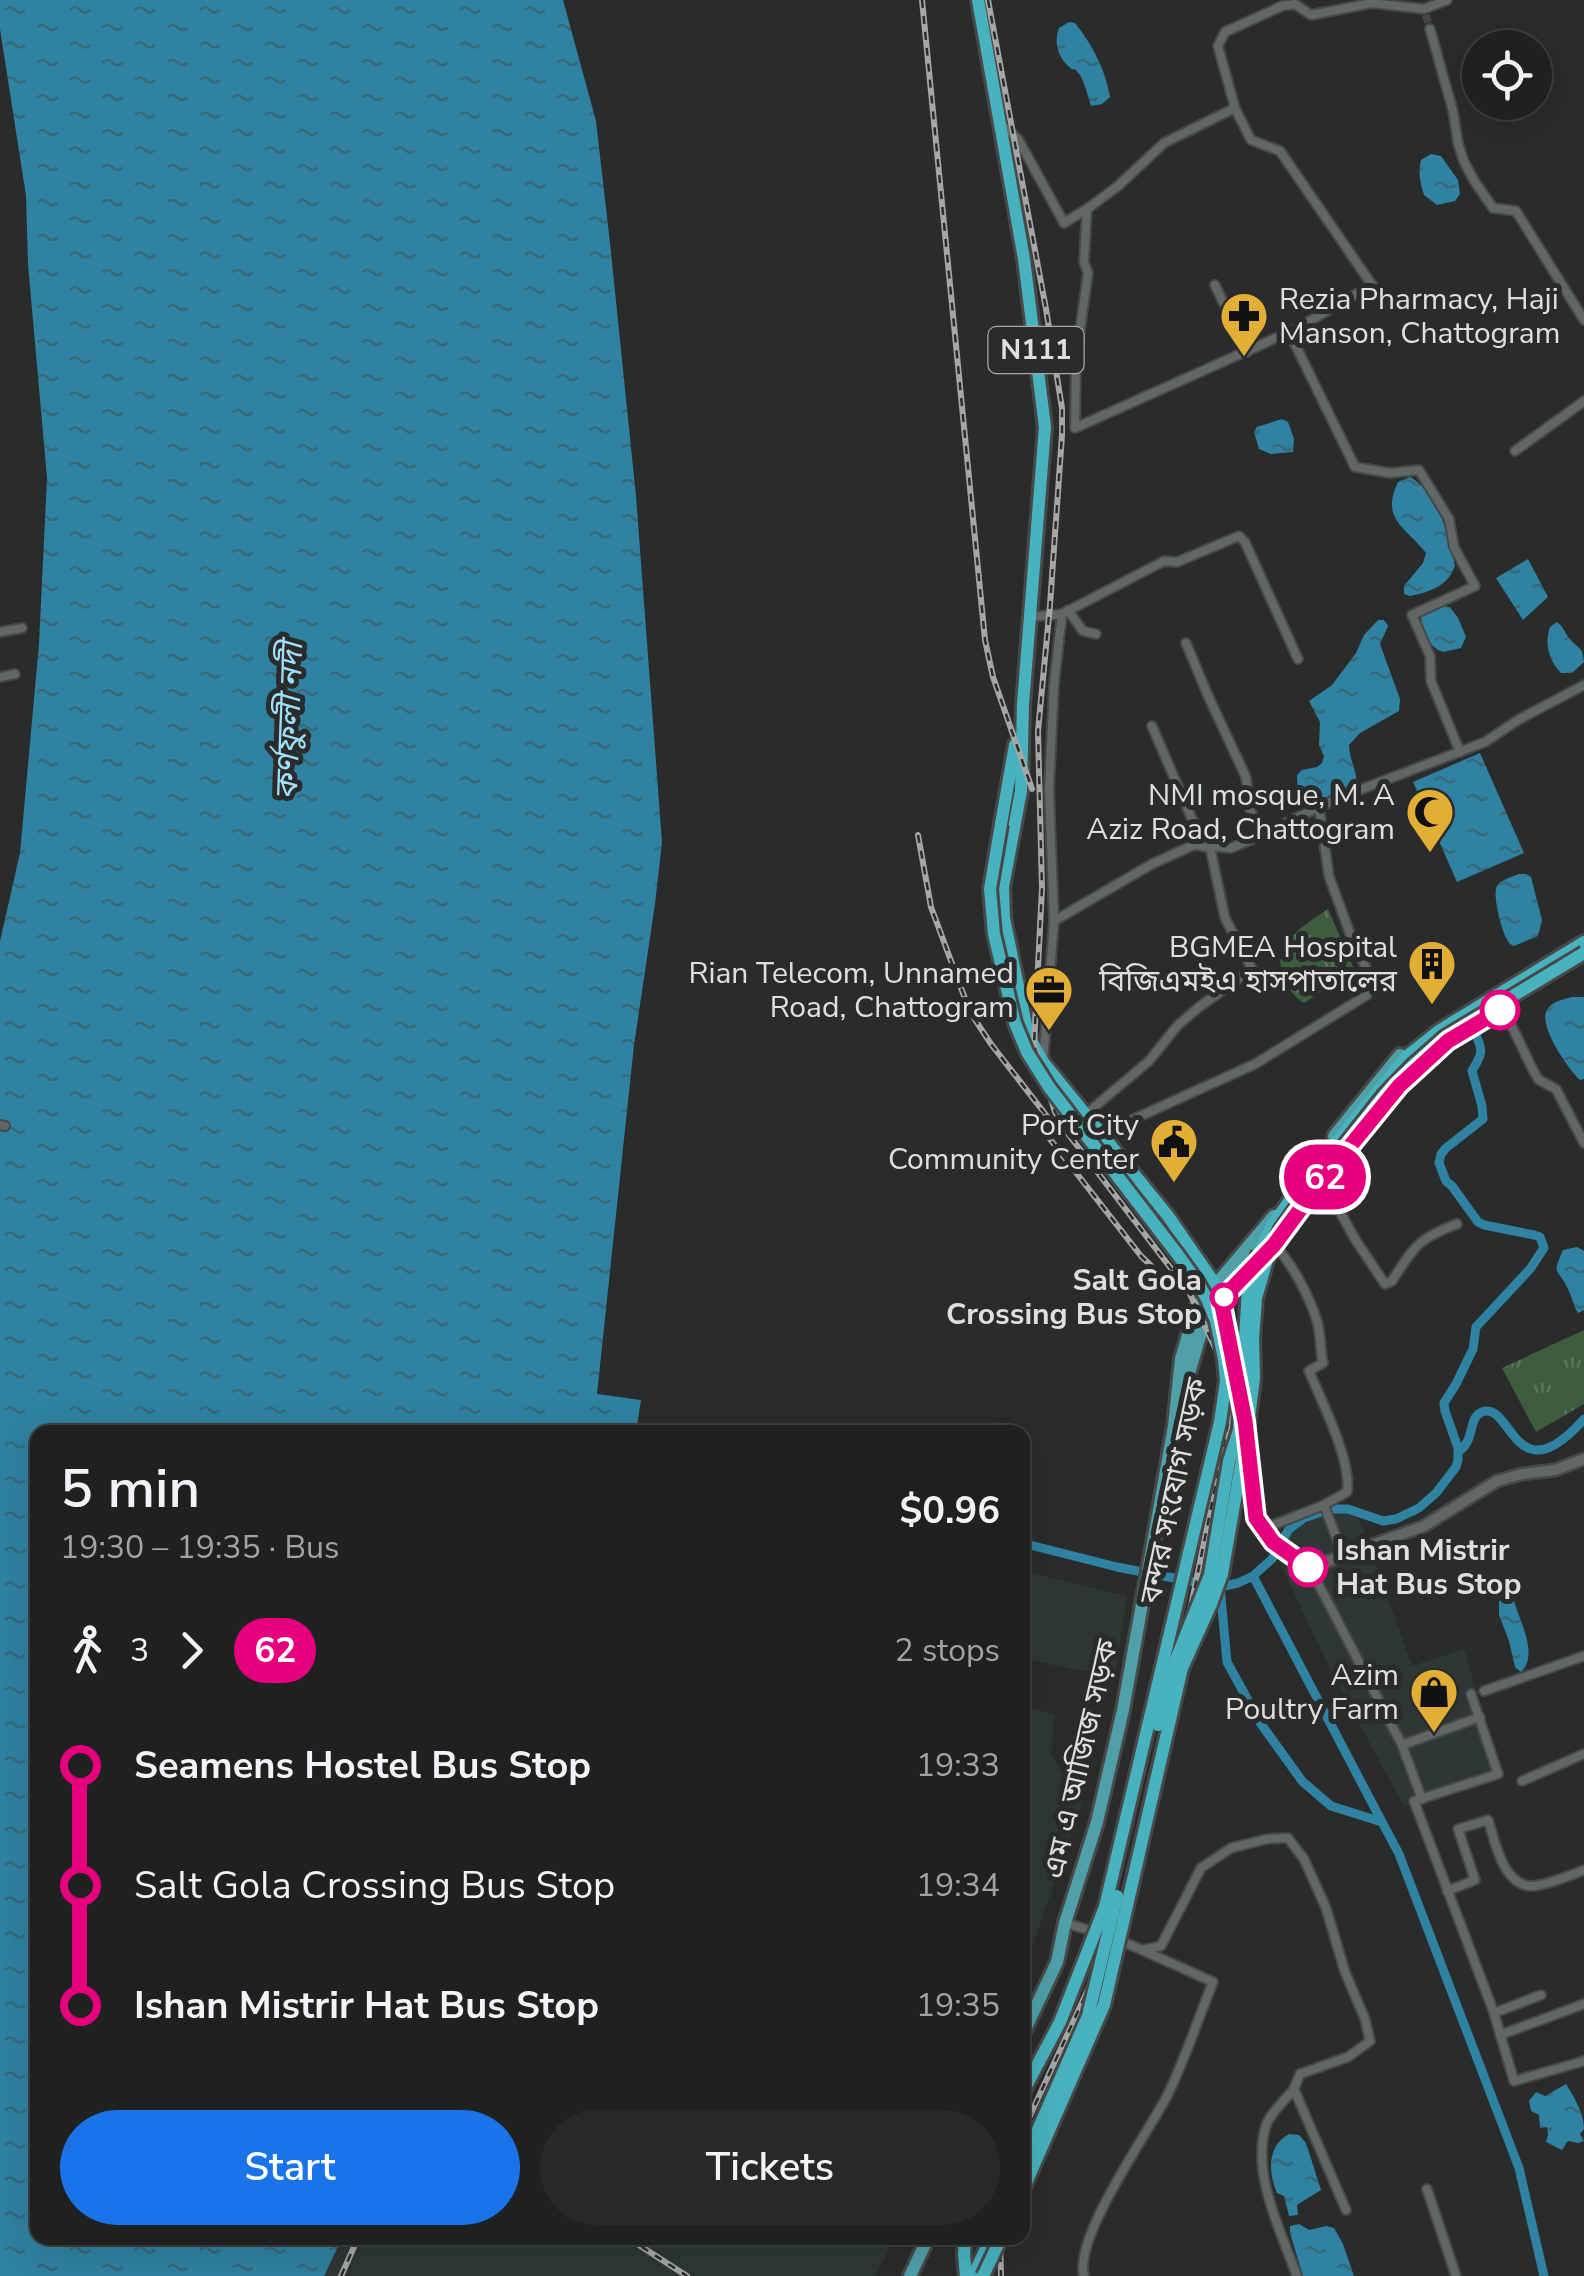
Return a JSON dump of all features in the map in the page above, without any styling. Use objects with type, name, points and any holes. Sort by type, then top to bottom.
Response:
[{"type":"highway","name":"N111","points":[[978,0],[1024,259],[1046,427],[1023,704]]},
{"type":"highway","points":[[1023,704],[1021,792],[1003,888],[1004,918],[1028,1034],[1044,1062],[1168,1216],[1215,1284],[1226,1289],[1236,1284]]},
{"type":"highway","name":"বন্দর সংযোগ সড়ক","points":[[1023,704],[990,889],[994,934],[1015,1023],[1027,1052],[1049,1087],[1198,1282],[1216,1321],[1226,1381],[1220,1422],[1105,1907],[1060,2022],[1030,2079]]},
{"type":"highway","points":[[1030,2148],[1088,2016],[1163,1704],[1210,1574],[1229,1462],[1239,1430],[1248,1290],[1259,1252],[1272,1224],[1298,1189],[1406,1057],[1440,1030],[1584,940]]},
{"type":"highway","points":[[1030,2174],[1104,2005],[1182,1668],[1222,1574],[1254,1378],[1255,1308],[1269,1253],[1306,1194],[1413,1064],[1445,1037],[1584,956]]},
{"type":"highway","points":[[965,2245],[970,2276]]},
{"type":"highway","points":[[970,2276],[987,2245]]},
{"type":"highway","points":[[983,2276],[998,2245]]},
{"type":"main road","name":"এম এ আজিজ সড়ক","points":[[1174,1426],[1180,1359],[1196,1308],[1268,1224],[1402,1054],[1456,1014],[1584,940]]},
{"type":"main road","name":"এম এ আজিজ সড়ক","points":[[1030,2020],[1058,1962],[1065,1923],[1097,1822],[1123,1710],[1174,1426],[1202,1326],[1221,1300],[1274,1245],[1382,1106],[1416,1069],[1448,1041],[1584,956]]},
{"type":"main road","points":[[910,2276],[925,2245]]},
{"type":"street","points":[[1088,209],[1084,262],[1088,273],[1076,359],[1075,428],[1290,332],[1372,285],[1280,151],[1251,140],[1236,108],[1218,46],[1225,32],[1295,4],[1311,15],[1372,4],[1425,12],[1447,0]]},
{"type":"street","points":[[1430,28],[1458,143],[1474,182],[1493,208],[1516,211],[1584,320]]},
{"type":"street","points":[[1001,124],[1018,139],[1064,223],[1088,209],[1164,143],[1236,108]]},
{"type":"street","points":[[1214,285],[1246,352]]},
{"type":"street","points":[[1290,332],[1353,465],[1390,473],[1419,470],[1449,519],[1454,547],[1476,586],[1412,615],[1430,656],[1431,681],[1460,752]]},
{"type":"street","points":[[1514,450],[1584,401]]},
{"type":"street","points":[[1030,617],[1065,612],[1164,561],[1177,562],[1239,536],[1298,659]]},
{"type":"street","points":[[1065,612],[1083,631],[1096,634]]},
{"type":"street","points":[[1044,1062],[1054,922],[1049,789],[1054,684],[1065,612]]},
{"type":"street","points":[[0,632],[22,628]]},
{"type":"street","points":[[1186,643],[1246,777],[1250,809],[1261,835]]},
{"type":"street","points":[[0,677],[15,674]]},
{"type":"street","points":[[1054,922],[1152,864],[1194,846],[1231,848],[1319,806],[1485,742],[1584,685]]},
{"type":"street","points":[[1086,1114],[1149,1060],[1198,1006],[1252,969],[1225,918],[1207,847],[1152,726]]},
{"type":"street","points":[[1104,1138],[1125,1123],[1255,1064],[1368,995],[1372,981],[1329,876],[1319,806]]},
{"type":"street","points":[[1503,1008],[1534,1072],[1539,1080],[1556,1089],[1584,1142]]},
{"type":"street","points":[[1316,1188],[1340,1212],[1385,1284],[1392,1281],[1412,1248],[1430,1234],[1457,1224]]},
{"type":"street","points":[[1262,1529],[1324,1505],[1347,1492],[1349,1480],[1343,1453],[1309,1371],[1324,1363],[1319,1326],[1292,1268],[1274,1245]]},
{"type":"street","points":[[1221,1300],[1245,1421],[1256,1518],[1273,1542],[1309,1568],[1402,1745],[1422,1798]]},
{"type":"street","points":[[1309,1568],[1424,1526],[1497,1481],[1555,1470],[1584,1459]]},
{"type":"street","points":[[1324,1505],[1343,1555]]},
{"type":"street","points":[[1484,1690],[1584,1656]]},
{"type":"street","points":[[1471,1694],[1498,1774],[1414,1802],[1494,2013],[1514,2081],[1584,2061]]},
{"type":"street","points":[[1402,1745],[1480,1717]]},
{"type":"street","points":[[1522,1781],[1584,1754]]},
{"type":"street","points":[[1447,1890],[1475,1880],[1458,1829],[1488,1820],[1506,1869],[1522,1883],[1536,1885],[1584,1870]]},
{"type":"street","points":[[1142,1950],[1162,1946],[1201,1868],[1231,1848],[1288,1838],[1304,1858],[1326,1908],[1370,2041],[1348,2058],[1300,2074],[1294,2089],[1266,2123],[1261,2164],[1266,2191],[1296,2276]]},
{"type":"street","points":[[1065,1923],[1111,1936],[1213,1982],[1167,2095],[1098,2216],[1081,2265],[1084,2276]]},
{"type":"street","points":[[1494,2013],[1541,1995]]},
{"type":"street","points":[[1500,2035],[1584,2004]]},
{"type":"street","points":[[1294,2089],[1346,2210]]},
{"type":"street","points":[[1427,2189],[1456,2276]]},
{"type":"shaded area","points":[[1332,1512],[1356,1516],[1361,1524],[1412,1666],[1464,1649],[1501,1776],[1404,1807],[1330,1669],[1279,1561],[1293,1531]]},
{"type":"shaded area","points":[[1030,1573],[1127,1596],[1115,1677],[1030,1660]]},
{"type":"shaded area","points":[[1030,1707],[1055,1715],[1051,1754],[1082,1804],[1030,1954]]},
{"type":"shaded area","points":[[339,2245],[891,2245],[875,2276],[324,2276]]},
{"type":"green space","points":[[1328,909],[1354,969],[1304,1003],[1286,982],[1282,955],[1292,937]]},
{"type":"green space","points":[[1584,1330],[1584,1404],[1536,1432],[1502,1368]]},
{"type":"water","name":"কর্ণফুলী নদী","points":[[0,0],[563,0],[596,121],[636,496],[662,842],[634,1045],[597,1394],[641,1400],[637,1425],[30,1425],[30,2245],[339,2245],[324,2276],[0,2276],[0,941],[20,853],[39,644],[47,478],[28,264],[26,196],[0,29]]},
{"type":"water","points":[[1069,22],[1081,31],[1102,68],[1110,97],[1102,104],[1091,106],[1080,75],[1059,52],[1059,28]]},
{"type":"water","points":[[1431,154],[1441,156],[1458,180],[1460,194],[1455,201],[1437,205],[1424,195],[1420,164]]},
{"type":"water","points":[[1282,419],[1288,422],[1294,439],[1293,452],[1271,454],[1259,449],[1254,432],[1257,427]]},
{"type":"water","points":[[1410,477],[1435,504],[1455,566],[1448,579],[1437,587],[1410,596],[1404,594],[1404,586],[1423,563],[1426,553],[1398,522],[1392,505],[1398,482]]},
{"type":"water","points":[[1528,559],[1548,597],[1523,620],[1496,578]]},
{"type":"water","points":[[1438,605],[1450,607],[1458,618],[1466,637],[1461,648],[1443,652],[1427,638],[1421,616],[1424,610]]},
{"type":"water","points":[[1378,620],[1384,620],[1388,626],[1380,644],[1400,699],[1399,711],[1360,733],[1349,745],[1356,785],[1305,804],[1298,797],[1297,775],[1317,767],[1324,756],[1319,745],[1320,722],[1309,701],[1332,685]]},
{"type":"water","points":[[1557,622],[1582,653],[1584,662],[1572,673],[1561,673],[1549,652],[1550,627]]},
{"type":"water","points":[[1480,753],[1524,853],[1457,882],[1413,782]]},
{"type":"water","points":[[1519,874],[1531,877],[1542,920],[1538,936],[1514,946],[1503,930],[1496,891],[1502,882]]},
{"type":"water","points":[[1572,997],[1584,997],[1584,1079],[1580,1080],[1561,1056],[1546,1023],[1549,1007]]},
{"type":"water","points":[[1577,1247],[1584,1251],[1584,1310],[1578,1313],[1557,1271],[1563,1250]]},
{"type":"water","points":[[1509,1597],[1514,1601],[1528,1648],[1521,1672],[1515,1667],[1499,1615],[1499,1601]]},
{"type":"water","points":[[1566,2084],[1582,2117],[1584,2129],[1580,2134],[1584,2141],[1568,2141],[1562,2150],[1546,2142],[1547,2127],[1540,2128],[1539,2115],[1531,2111],[1529,2101],[1536,2092],[1545,2096]]},
{"type":"water","points":[[1289,2134],[1299,2135],[1306,2143],[1321,2190],[1297,2205],[1298,2215],[1289,2216],[1284,2196],[1277,2193],[1271,2168],[1273,2152]]},
{"type":"water","points":[[1299,2224],[1309,2230],[1334,2228],[1354,2276],[1303,2276],[1290,2233],[1290,2226]]},
{"type":"waterway","points":[[1030,1545],[1220,1587],[1253,1576],[1272,1559],[1289,1529],[1304,1518],[1329,1509],[1348,1509],[1383,1521],[1396,1519],[1419,1508],[1436,1493],[1458,1460],[1444,1403],[1473,1349],[1476,1327],[1530,1269],[1544,1248],[1540,1237],[1478,1222],[1446,1181],[1439,1163],[1446,1148],[1483,1119],[1472,1071],[1481,1053],[1475,1033]]},
{"type":"waterway","points":[[1459,1451],[1482,1412],[1492,1412],[1529,1448],[1543,1450],[1561,1441],[1584,1419]]},
{"type":"waterway","points":[[1253,1576],[1382,1822]]},
{"type":"waterway","points":[[1220,1587],[1227,1662],[1261,1724],[1302,1781],[1331,1806],[1382,1822],[1399,1854],[1519,2168],[1544,2276]]},
{"type":"tunnel","points":[[1426,15],[1430,29]]},
{"type":"railway","points":[[922,0],[985,640],[993,677],[1032,789]]},
{"type":"railway","points":[[988,0],[1062,408],[1038,731],[1042,888],[1034,1045],[1055,1112],[1189,1292],[1230,1386],[1229,1419],[1139,1863],[1091,1983],[1030,2116]]},
{"type":"railway","points":[[918,835],[931,907],[970,1012],[1053,1124]]},
{"type":"railway","points":[[1032,1116],[1141,1256],[1172,1286]]},
{"type":"railway","points":[[341,2276],[355,2245]]},
{"type":"railway","points":[[639,2245],[687,2276]]},
{"type":"railway","points":[[1000,2245],[1001,2276]]},
{"type":"bus line","name":"62","points":[[1308,1567],[1273,1542],[1256,1518],[1245,1421],[1221,1300],[1274,1245],[1399,1086],[1448,1041],[1500,1010]]},
{"type":"place","name":"Rezia Pharmacy, Haji Manson, Chattogram","points":[[1244,358]]},
{"type":"place","name":"NMI mosque, M. A Aziz Road, Chattogram","points":[[1430,854]]},
{"type":"place","name":"BGMEA Hospital বিজিএমইএ হাসপাতালের","points":[[1432,1006]]},
{"type":"place","name":"Rian Telecom, Unnamed Road, Chattogram","points":[[1049,1032]]},
{"type":"place","name":"Port City Community Center","points":[[1174,1184]]},
{"type":"place","name":"Salt Gola Crossing Bus Stop","points":[[1224,1297]]},
{"type":"place","name":"Ishan Mistrir Hat Bus Stop","points":[[1308,1567]]},
{"type":"place","name":"Azim Poultry Farm","points":[[1434,1734]]}]
